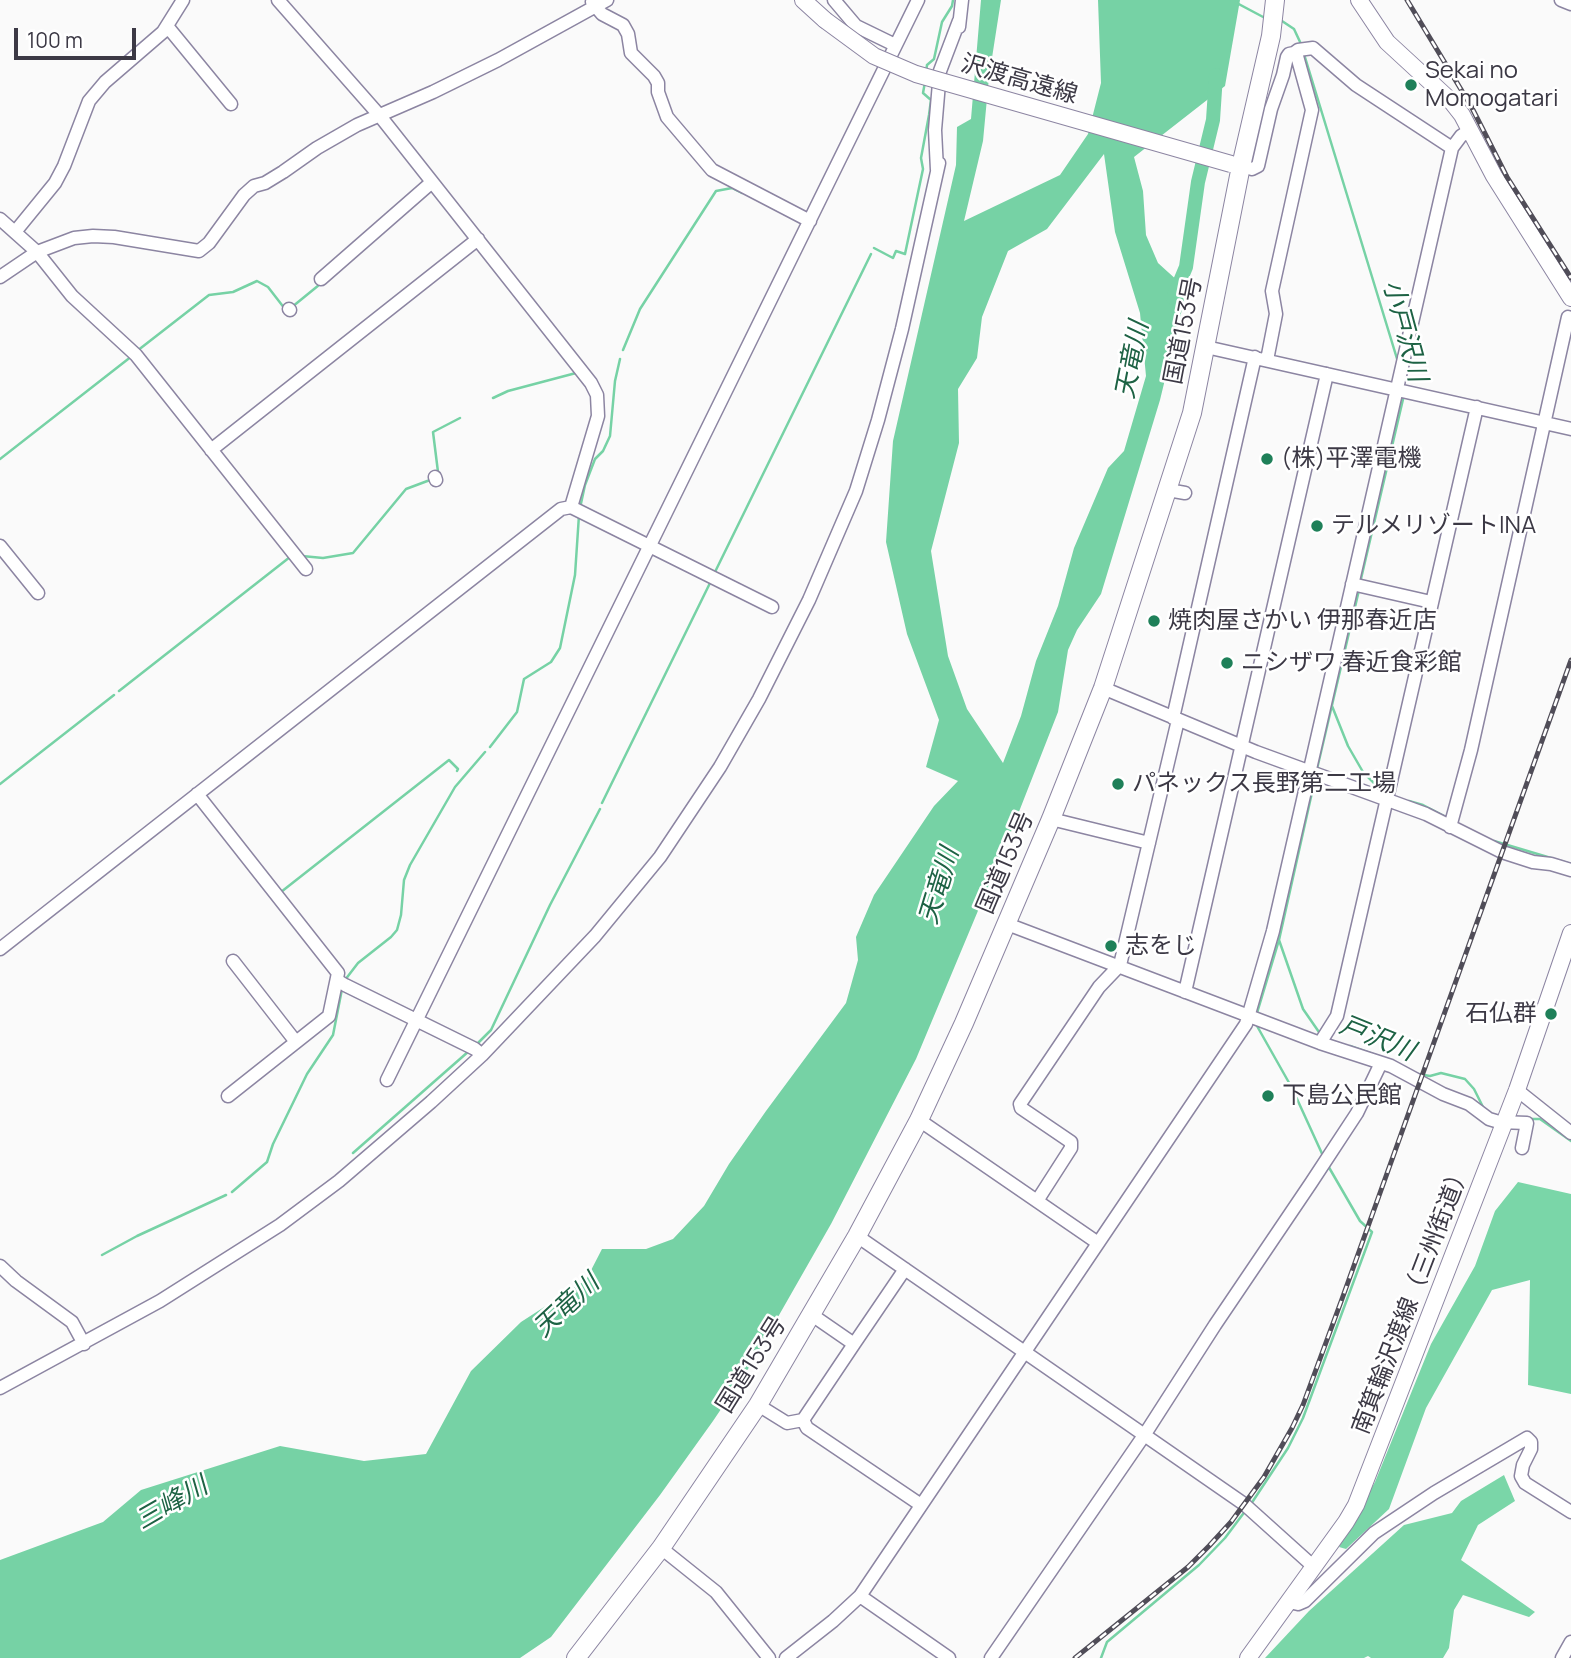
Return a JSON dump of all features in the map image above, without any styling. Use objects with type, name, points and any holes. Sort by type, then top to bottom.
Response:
[{"type":"highway","name":"国道153号","points":[[576,1658],[661,1548],[758,1405],[812,1315],[897,1165],[1007,924],[1103,688],[1177,491],[1206,347],[1236,165],[1262,72],[1275,0]]},
{"type":"main road","points":[[1359,0],[1387,41],[1451,101],[1462,115],[1494,176],[1571,298]]},
{"type":"main road","name":"沢渡高遠線","points":[[808,2],[825,20],[874,56],[916,74],[1236,165]]},
{"type":"main road","name":"南箕輪沢渡線（三州街道）","points":[[1248,1658],[1346,1521],[1367,1479],[1517,1090],[1571,933]]},
{"type":"street","points":[[15,232],[55,183],[89,101],[105,82],[167,26],[183,0]]},
{"type":"street","points":[[278,0],[380,116],[581,368],[597,395],[598,416],[576,509]]},
{"type":"street","points":[[0,277],[37,252],[60,242],[93,236],[199,251],[209,243],[232,210],[254,187],[265,183],[317,148],[357,125],[498,60],[592,4],[607,0]]},
{"type":"street","points":[[834,0],[856,26],[895,46]]},
{"type":"street","points":[[387,1080],[918,0]]},
{"type":"street","points":[[957,36],[962,0]]},
{"type":"street","points":[[1561,0],[1571,4]]},
{"type":"street","points":[[592,4],[623,25],[628,34],[631,53],[658,83],[658,92],[667,117],[712,170],[810,221]]},
{"type":"street","points":[[0,1388],[160,1301],[310,1203],[431,1102],[482,1055],[595,936],[660,857],[720,766],[788,644],[856,491],[875,432],[902,329],[938,167],[935,130],[940,71],[959,21]]},
{"type":"street","points":[[167,26],[231,104]]},
{"type":"street","points":[[1236,165],[1252,169],[1258,166],[1287,57],[1299,50],[1313,48],[1356,85],[1452,148]]},
{"type":"street","points":[[1037,1201],[1071,1148],[1071,1143],[1021,1108],[1020,1104],[1099,987],[1120,965],[1261,359],[1276,314],[1272,291],[1312,110],[1297,56],[1299,50]]},
{"type":"street","points":[[786,1658],[834,1621],[860,1596],[1247,1024],[1273,931],[1309,771],[1357,585],[1452,148],[1461,136],[1470,130]]},
{"type":"street","points":[[321,279],[432,182]]},
{"type":"street","points":[[0,219],[37,252],[72,296],[135,354],[306,569]]},
{"type":"street","points":[[211,450],[478,239]]},
{"type":"street","points":[[1452,823],[1471,750],[1568,317]]},
{"type":"street","points":[[1206,347],[1401,388],[1571,429]]},
{"type":"street","points":[[1185,992],[1327,374]]},
{"type":"street","points":[[1323,1039],[1338,1016],[1476,407]]},
{"type":"street","points":[[0,948],[561,509],[576,509],[772,607]]},
{"type":"street","points":[[0,546],[37,593]]},
{"type":"street","points":[[1357,585],[1431,602]]},
{"type":"street","points":[[1103,688],[1241,746],[1388,796],[1452,823],[1502,852],[1571,870]]},
{"type":"street","points":[[197,794],[338,973],[332,1013],[228,1096]]},
{"type":"street","points":[[1051,819],[1149,843]]},
{"type":"street","points":[[1007,924],[1249,1016],[1323,1039],[1469,1104],[1484,1117],[1504,1122],[1527,1123],[1522,1148]]},
{"type":"street","points":[[233,961],[296,1042]]},
{"type":"street","points":[[337,979],[482,1055]]},
{"type":"street","points":[[991,1658],[1145,1434],[1357,1113],[1381,1063]]},
{"type":"street","points":[[1517,1090],[1571,1133]]},
{"type":"street","points":[[919,1120],[1098,1243]]},
{"type":"street","points":[[857,1236],[1256,1513],[1314,1567]]},
{"type":"street","points":[[0,1266],[72,1322],[84,1344]]},
{"type":"street","points":[[758,1405],[787,1423],[803,1420],[905,1269]]},
{"type":"street","points":[[812,1315],[854,1344]]},
{"type":"street","points":[[803,1420],[807,1428],[921,1505]]},
{"type":"street","points":[[1289,1602],[1297,1604],[1305,1601],[1374,1534],[1434,1493],[1527,1438],[1531,1449],[1522,1465],[1521,1476],[1525,1483],[1571,1512]]},
{"type":"street","points":[[661,1548],[716,1592],[769,1658]]},
{"type":"street","points":[[860,1596],[949,1658]]},
{"type":"street","points":[[1562,1658],[1571,1642]]},
{"type":"shaded area","points":[[1518,1182],[1571,1194],[1571,1394],[1528,1385],[1530,1280],[1492,1290],[1426,1408],[1389,1509],[1346,1549],[1339,1547],[1375,1482],[1431,1344],[1475,1266],[1495,1211]]},
{"type":"shaded area","points":[[1504,1475],[1515,1501],[1478,1525],[1461,1560],[1535,1612],[1529,1617],[1463,1595],[1454,1610],[1449,1648],[1443,1658],[1265,1658],[1309,1611],[1404,1525],[1452,1513],[1461,1501]]},
{"type":"water","name":"三峰川","points":[[981,0],[1001,0],[989,77],[983,141],[964,221],[1060,175],[1088,134],[1101,83],[1098,0],[1240,0],[1225,86],[1134,157],[1143,191],[1146,235],[1158,263],[1179,282],[1184,301],[1160,400],[1101,594],[1077,630],[1068,650],[1058,712],[916,1059],[831,1224],[750,1366],[660,1495],[551,1637],[520,1658],[0,1658],[0,1560],[103,1522],[141,1490],[280,1446],[364,1461],[426,1454],[471,1371],[521,1322],[586,1280],[602,1249],[646,1249],[673,1239],[704,1206],[766,1111],[846,1003],[858,960],[856,937],[874,895],[934,806],[958,781],[926,767],[939,720],[907,634],[886,542],[893,441],[956,165],[957,127],[971,119]],"holes":[[[1104,154],[1115,232],[1140,313],[1146,376],[1124,451],[1108,468],[1074,548],[1058,606],[1036,661],[1021,716],[1003,763],[967,709],[948,656],[931,551],[959,443],[958,389],[977,358],[982,317],[1008,251],[1047,229]]]},
{"type":"waterway","points":[[926,72],[927,65],[934,59],[942,22],[953,0]]},
{"type":"waterway","name":"小戸沢川","points":[[1231,0],[1265,18]]},
{"type":"waterway","name":"小戸沢川","points":[[1279,19],[1294,29],[1301,44]]},
{"type":"waterway","name":"小戸沢川","points":[[1304,54],[1398,362]]},
{"type":"waterway","name":"天竜川","points":[[1173,298],[1186,267],[1198,182],[1213,120],[1216,75]]},
{"type":"waterway","points":[[874,248],[893,258],[896,251],[905,254],[923,169],[921,158],[931,100],[923,93],[925,82]]},
{"type":"waterway","points":[[623,350],[640,309],[716,191],[732,188],[742,193]]},
{"type":"waterway","points":[[714,574],[871,254]]},
{"type":"waterway","points":[[137,351],[209,295],[233,292],[257,281],[268,287],[285,309]]},
{"type":"waterway","points":[[292,307],[319,285]]},
{"type":"waterway","points":[[0,459],[132,356]]},
{"type":"waterway","points":[[580,508],[595,459],[603,451],[610,436],[615,381],[620,359]]},
{"type":"waterway","points":[[493,398],[508,391],[576,373]]},
{"type":"waterway","name":"小戸沢川","points":[[1360,583],[1404,395]]},
{"type":"waterway","points":[[438,472],[433,432],[460,418]]},
{"type":"waterway","points":[[302,556],[323,558],[353,553],[406,489],[430,480]]},
{"type":"waterway","points":[[490,747],[517,712],[524,679],[551,662],[560,648],[575,575],[579,515]]},
{"type":"waterway","points":[[119,691],[290,557]]},
{"type":"waterway","points":[[602,803],[711,581]]},
{"type":"waterway","name":"小戸沢川","points":[[1317,769],[1359,590]]},
{"type":"waterway","points":[[0,784],[114,695]]},
{"type":"waterway","name":"小戸沢川","points":[[1332,706],[1348,746],[1363,772],[1383,792]]},
{"type":"waterway","points":[[345,980],[358,963],[397,930],[404,880],[410,865],[455,787],[485,752]]},
{"type":"waterway","points":[[281,892],[449,760],[457,771]]},
{"type":"waterway","name":"戸沢川","points":[[1257,1013],[1279,940],[1315,779]]},
{"type":"waterway","name":"小戸沢川","points":[[1409,801],[1448,818]]},
{"type":"waterway","points":[[475,1046],[491,1030],[550,905],[600,809]]},
{"type":"waterway","name":"小戸沢川","points":[[1494,841],[1551,858]]},
{"type":"waterway","name":"小戸沢川","points":[[1561,861],[1571,864]]},
{"type":"waterway","name":"戸沢川","points":[[1279,940],[1303,1009],[1321,1035]]},
{"type":"waterway","points":[[232,1192],[267,1162],[307,1074],[333,1035],[342,989]]},
{"type":"waterway","points":[[1257,1026],[1292,1088],[1324,1158]]},
{"type":"waterway","name":"戸沢川","points":[[1350,1046],[1390,1060]]},
{"type":"waterway","points":[[353,1153],[469,1051]]},
{"type":"waterway","name":"戸沢川","points":[[1418,1074],[1430,1076],[1441,1073],[1465,1079],[1474,1089],[1484,1109]]},
{"type":"waterway","name":"戸沢川","points":[[1529,1119],[1540,1119],[1571,1141]]},
{"type":"waterway","points":[[1251,1504],[1288,1448],[1303,1418],[1372,1232],[1360,1221],[1327,1164]]},
{"type":"waterway","points":[[102,1255],[226,1195]]},
{"type":"waterway","points":[[1101,1658],[1107,1642],[1199,1565],[1225,1538],[1246,1510]]},
{"type":"railway","points":[[1407,0],[1471,106],[1507,177],[1571,278]]},
{"type":"railway","points":[[1075,1658],[1188,1567],[1209,1546],[1231,1522],[1264,1477],[1292,1428],[1342,1299],[1571,660]]},
{"type":"place","name":"Sekai no Momogatari","points":[[1411,85]]},
{"type":"place","name":"(株)平澤電機","points":[[1267,459]]},
{"type":"place","name":"テルメリゾートINA","points":[[1317,526]]},
{"type":"place","name":"焼肉屋さかい 伊那春近店","points":[[1154,621]]},
{"type":"place","name":"ニシザワ 春近食彩館","points":[[1227,663]]},
{"type":"place","name":"パネックス長野第二工場","points":[[1118,784]]},
{"type":"place","name":"志をじ","points":[[1111,946]]},
{"type":"place","name":"石仏群","points":[[1551,1014]]},
{"type":"place","name":"下島公民館","points":[[1268,1096]]}]
